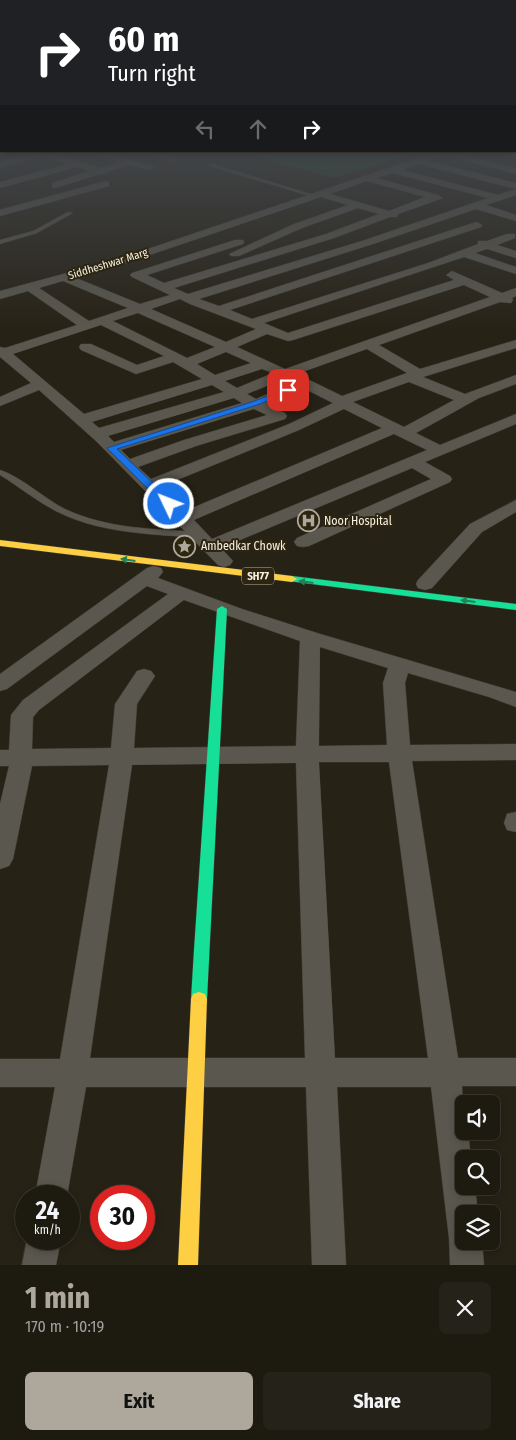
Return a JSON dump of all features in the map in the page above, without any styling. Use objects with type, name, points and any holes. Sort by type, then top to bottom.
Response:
[{"type":"main road","name":"SH77","points":[[0,533],[224,562],[432,584]]},
{"type":"main road","name":"SH77","points":[[0,543],[164,565],[516,607]]},
{"type":"main road","points":[[458,588],[516,596]]},
{"type":"main road","points":[[188,1265],[206,848],[214,756],[222,609]]},
{"type":"street","name":"Siddheshwar Marg","points":[[0,295],[111,264],[268,212]]},
{"type":"street","points":[[136,275],[237,248],[338,212]]},
{"type":"street","points":[[383,212],[516,255]]},
{"type":"street","points":[[163,287],[330,236],[398,212]]},
{"type":"street","points":[[3,356],[138,309],[360,245],[460,212]]},
{"type":"street","points":[[497,212],[514,216]]},
{"type":"street","points":[[260,215],[360,245]]},
{"type":"street","points":[[449,216],[513,237]]},
{"type":"street","points":[[219,310],[453,234],[485,228]]},
{"type":"street","points":[[251,323],[513,237]]},
{"type":"street","points":[[463,254],[516,271]]},
{"type":"street","points":[[111,264],[184,296],[288,337],[294,337],[464,280]]},
{"type":"street","points":[[432,265],[516,304]]},
{"type":"street","points":[[64,277],[284,374],[440,451]]},
{"type":"street","points":[[30,287],[88,326]]},
{"type":"street","points":[[97,434],[236,394],[284,374],[516,292]]},
{"type":"street","points":[[103,321],[180,360],[236,394],[280,416],[190,443],[127,465]]},
{"type":"street","points":[[86,347],[136,370],[226,348],[267,329]]},
{"type":"street","points":[[368,344],[414,375],[466,400]]},
{"type":"street","points":[[149,486],[294,427],[341,403],[414,375],[516,344]]},
{"type":"street","points":[[3,356],[41,384],[97,434],[183,518],[224,562]]},
{"type":"street","points":[[81,420],[262,364]]},
{"type":"street","points":[[183,518],[399,431],[516,379]]},
{"type":"street","points":[[0,402],[41,384]]},
{"type":"street","points":[[111,448],[254,404],[304,384]]},
{"type":"street","points":[[205,541],[413,462],[516,419]]},
{"type":"street","points":[[303,542],[444,479],[413,462]]},
{"type":"street","points":[[432,584],[476,528],[516,505]]},
{"type":"street","points":[[0,684],[164,565]]},
{"type":"street","points":[[145,579],[222,609],[310,638],[496,692],[516,700]]},
{"type":"street","points":[[10,758],[22,715],[31,705],[182,593]]},
{"type":"street","points":[[310,638],[308,755],[329,1265]]},
{"type":"street","points":[[400,664],[394,683],[399,754],[414,847],[445,1074],[461,1205]]},
{"type":"street","points":[[54,1185],[122,757],[126,704],[144,676]]},
{"type":"street","points":[[10,758],[516,752]]},
{"type":"street","points":[[0,859],[20,768],[10,758]]},
{"type":"street","points":[[0,1073],[445,1074],[516,1072]]},
{"type":"street","points":[[39,1265],[42,1250]]},
{"type":"street","points":[[466,1250],[467,1265]]},
{"type":"lane","points":[[0,242],[35,232],[70,213]]},
{"type":"lane","points":[[0,472],[70,515],[108,525],[205,541]]},
{"type":"traffic: fast","points":[[292,579],[516,607]]},
{"type":"traffic: fast","points":[[199,999],[222,609]]},
{"type":"traffic: slow","points":[[0,543],[292,579]]},
{"type":"traffic: slow","points":[[188,1265],[199,999]]},
{"type":"place","name":"Noor Hospital","points":[[308,521]]},
{"type":"place","name":"Ambedkar Chowk","points":[[185,546]]},
{"type":"route","points":[[169,504],[111,448],[254,404],[288,390]]}]
